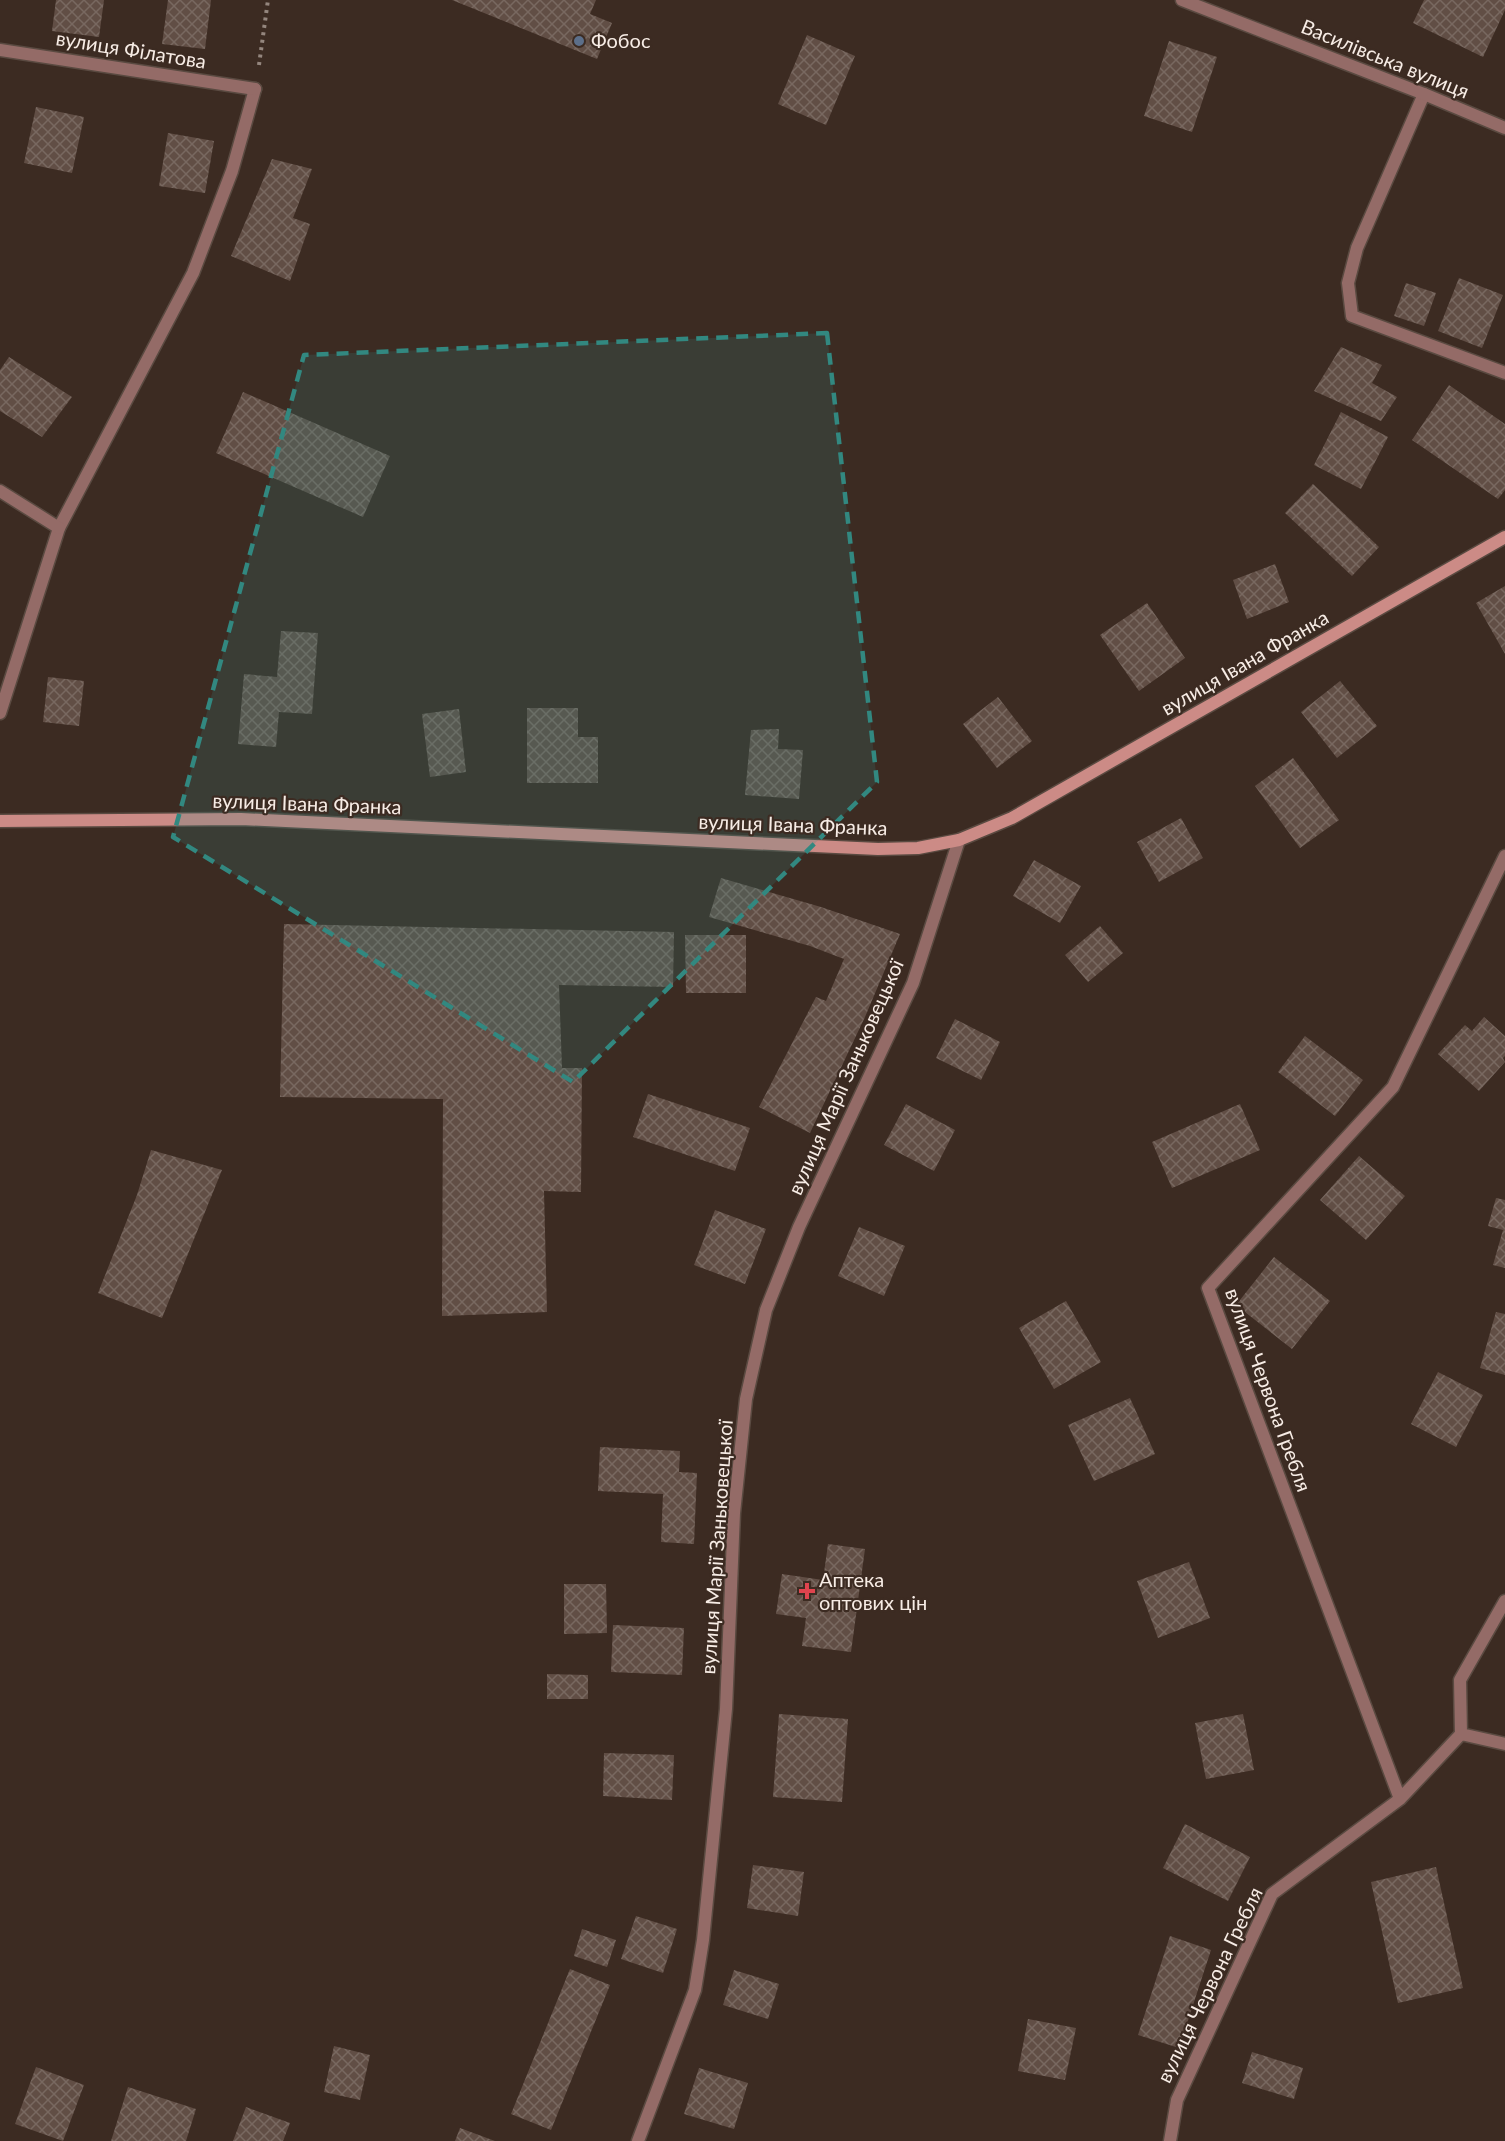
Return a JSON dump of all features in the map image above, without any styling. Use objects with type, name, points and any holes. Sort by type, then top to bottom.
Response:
[{"type":"main road","name":"вулиця Івана Франка","points":[[0,821],[241,819],[878,849],[918,848],[959,840],[1012,818],[1505,537]]},
{"type":"street","name":"Василівська вулиця","points":[[1182,0],[1505,128]]},
{"type":"street","name":"вулиця Філатова","points":[[0,50],[255,89]]},
{"type":"street","points":[[0,713],[59,528],[194,273],[232,171],[255,89]]},
{"type":"street","points":[[1424,94],[1357,248],[1348,283],[1352,316],[1505,373]]},
{"type":"street","points":[[0,491],[59,528]]},
{"type":"street","name":"вулиця Марії Заньковецької","points":[[638,2141],[695,1990],[703,1940],[726,1709],[734,1513],[746,1399],[766,1310],[799,1227],[913,983],[959,840]]},
{"type":"street","name":"вулиця Червона Гребля","points":[[1400,1799],[1208,1288],[1393,1087],[1505,856]]},
{"type":"street","points":[[1505,1601],[1460,1680],[1461,1734],[1505,1744]]},
{"type":"street","name":"вулиця Червона Гребля","points":[[1170,2141],[1177,2100],[1272,1894],[1400,1799],[1461,1734]]},
{"type":"path","points":[[255,89],[268,0]]},
{"type":"highlighted area","points":[[827,333],[877,782],[573,1082],[173,837],[304,355]]},
{"type":"building","points":[[56,0],[104,0],[99,37],[52,31]]},
{"type":"building","points":[[168,0],[211,0],[205,49],[162,44]]},
{"type":"building","name":"Фобос","points":[[452,0],[596,0],[590,14],[612,23],[597,59]]},
{"type":"building","points":[[1424,0],[1505,0],[1505,10],[1483,57],[1413,23]]},
{"type":"building","points":[[807,35],[855,56],[826,125],[778,104]]},
{"type":"building","points":[[1169,41],[1217,57],[1192,132],[1144,116]]},
{"type":"building","points":[[36,107],[84,117],[72,173],[24,163]]},
{"type":"building","points":[[168,133],[214,141],[205,193],[159,186]]},
{"type":"building","points":[[272,159],[312,169],[293,218],[310,224],[290,281],[231,256]]},
{"type":"building","points":[[1459,278],[1503,295],[1482,348],[1438,331]]},
{"type":"building","points":[[1406,283],[1436,293],[1424,326],[1394,316]]},
{"type":"building","points":[[1341,347],[1382,365],[1372,383],[1397,397],[1381,421],[1314,391]]},
{"type":"building","points":[[9,357],[72,397],[42,437],[0,411],[0,370]]},
{"type":"building","points":[[1449,385],[1505,424],[1505,490],[1498,499],[1412,440]]},
{"type":"building","points":[[243,392],[390,456],[363,517],[216,453]]},
{"type":"building","points":[[1341,412],[1388,437],[1361,489],[1314,465]]},
{"type":"building","points":[[1313,484],[1379,547],[1352,576],[1285,513]]},
{"type":"building","points":[[1275,564],[1289,602],[1247,619],[1233,580]]},
{"type":"building","points":[[1505,586],[1505,654],[1476,603]]},
{"type":"building","points":[[1147,603],[1185,658],[1139,691],[1100,635]]},
{"type":"building","points":[[281,631],[318,633],[312,714],[279,712],[276,747],[238,744],[244,674],[277,677]]},
{"type":"building","points":[[48,677],[84,681],[79,726],[43,722]]},
{"type":"building","points":[[1340,681],[1377,726],[1337,758],[1301,712]]},
{"type":"building","points":[[998,697],[1032,741],[997,768],[963,724]]},
{"type":"building","points":[[527,708],[578,708],[578,737],[598,737],[598,783],[527,783]]},
{"type":"building","points":[[459,709],[466,772],[430,777],[422,714]]},
{"type":"building","points":[[779,729],[778,749],[803,750],[799,799],[745,795],[751,730]]},
{"type":"building","points":[[1293,758],[1339,820],[1300,848],[1255,786]]},
{"type":"building","points":[[1181,818],[1203,858],[1159,882],[1137,842]]},
{"type":"building","points":[[1034,860],[1081,886],[1060,923],[1013,896]]},
{"type":"building","points":[[721,878],[821,907],[900,934],[865,1017],[810,1133],[759,1107],[816,997],[826,1001],[844,959],[810,946],[709,917]]},
{"type":"building","points":[[284,924],[674,932],[673,987],[559,985],[562,1068],[582,1068],[581,1192],[544,1191],[547,1312],[442,1316],[443,1099],[280,1097]]},
{"type":"building","points":[[1100,926],[1123,953],[1088,982],[1065,955]]},
{"type":"building","points":[[685,935],[746,935],[746,993],[686,993]]},
{"type":"building","points":[[1484,1017],[1505,1036],[1505,1056],[1503,1058],[1505,1062],[1479,1091],[1438,1054],[1465,1025],[1472,1031]]},
{"type":"building","points":[[955,1019],[1000,1042],[981,1080],[936,1058]]},
{"type":"building","points":[[1305,1036],[1363,1080],[1335,1116],[1278,1072]]},
{"type":"building","points":[[648,1094],[750,1128],[735,1171],[633,1137]]},
{"type":"building","points":[[906,1104],[955,1130],[934,1171],[884,1145]]},
{"type":"building","points":[[1240,1104],[1260,1150],[1172,1188],[1152,1142]]},
{"type":"building","points":[[151,1150],[222,1170],[162,1318],[98,1293],[137,1195]]},
{"type":"building","points":[[1359,1156],[1405,1196],[1366,1240],[1320,1200]]},
{"type":"building","points":[[1496,1198],[1505,1200],[1505,1268],[1493,1265],[1503,1230],[1488,1226]]},
{"type":"building","points":[[715,1210],[766,1229],[745,1284],[694,1265]]},
{"type":"building","points":[[859,1227],[905,1246],[884,1296],[838,1276]]},
{"type":"building","points":[[1274,1257],[1330,1301],[1292,1349],[1236,1305]]},
{"type":"building","points":[[1066,1301],[1101,1362],[1054,1389],[1019,1328]]},
{"type":"building","points":[[1496,1312],[1505,1314],[1505,1375],[1480,1368]]},
{"type":"building","points":[[1438,1372],[1483,1395],[1456,1447],[1411,1424]]},
{"type":"building","points":[[1130,1398],[1155,1454],[1094,1481],[1068,1425]]},
{"type":"building","points":[[600,1447],[680,1451],[679,1472],[697,1473],[694,1544],[661,1542],[663,1494],[598,1491]]},
{"type":"building","points":[[828,1544],[865,1549],[851,1652],[802,1646],[806,1618],[776,1614],[782,1574],[823,1580]]},
{"type":"building","points":[[1189,1562],[1210,1618],[1158,1638],[1137,1581]]},
{"type":"building","points":[[564,1584],[606,1584],[607,1633],[564,1634]]},
{"type":"building","points":[[613,1625],[684,1628],[682,1675],[611,1672]]},
{"type":"building","points":[[547,1674],[588,1675],[588,1699],[547,1699]]},
{"type":"building","points":[[779,1714],[848,1719],[842,1802],[773,1797]]},
{"type":"building","points":[[1243,1714],[1254,1770],[1206,1779],[1195,1723]]},
{"type":"building","points":[[604,1753],[674,1755],[672,1800],[603,1796]]},
{"type":"building","points":[[1185,1824],[1250,1857],[1228,1901],[1163,1868]]},
{"type":"building","points":[[753,1865],[804,1872],[798,1916],[747,1908]]},
{"type":"building","points":[[1436,1867],[1463,1988],[1398,2003],[1371,1882]]},
{"type":"building","points":[[636,1916],[677,1929],[663,1973],[621,1959]]},
{"type":"building","points":[[582,1929],[616,1940],[607,1967],[574,1956]]},
{"type":"building","points":[[1170,1936],[1211,1950],[1179,2048],[1138,2035]]},
{"type":"building","points":[[570,1969],[610,1985],[551,2130],[511,2114]]},
{"type":"building","points":[[734,1970],[779,1984],[768,2019],[723,2005]]},
{"type":"building","points":[[1028,2019],[1076,2028],[1065,2080],[1018,2071]]},
{"type":"building","points":[[334,2046],[370,2055],[360,2100],[324,2092]]},
{"type":"building","points":[[1252,2052],[1303,2068],[1294,2099],[1242,2083]]},
{"type":"building","points":[[36,2067],[84,2085],[63,2141],[15,2124]]},
{"type":"building","points":[[699,2068],[748,2083],[734,2129],[684,2114]]},
{"type":"building","points":[[128,2087],[196,2109],[186,2141],[111,2141]]},
{"type":"building","points":[[246,2107],[290,2123],[283,2141],[233,2141]]},
{"type":"building","points":[[460,2128],[495,2141],[455,2141]]},
{"type":"place","name":"Фобос","points":[[579,41]]},
{"type":"place","name":"Аптека оптових цін","points":[[807,1591]]}]
